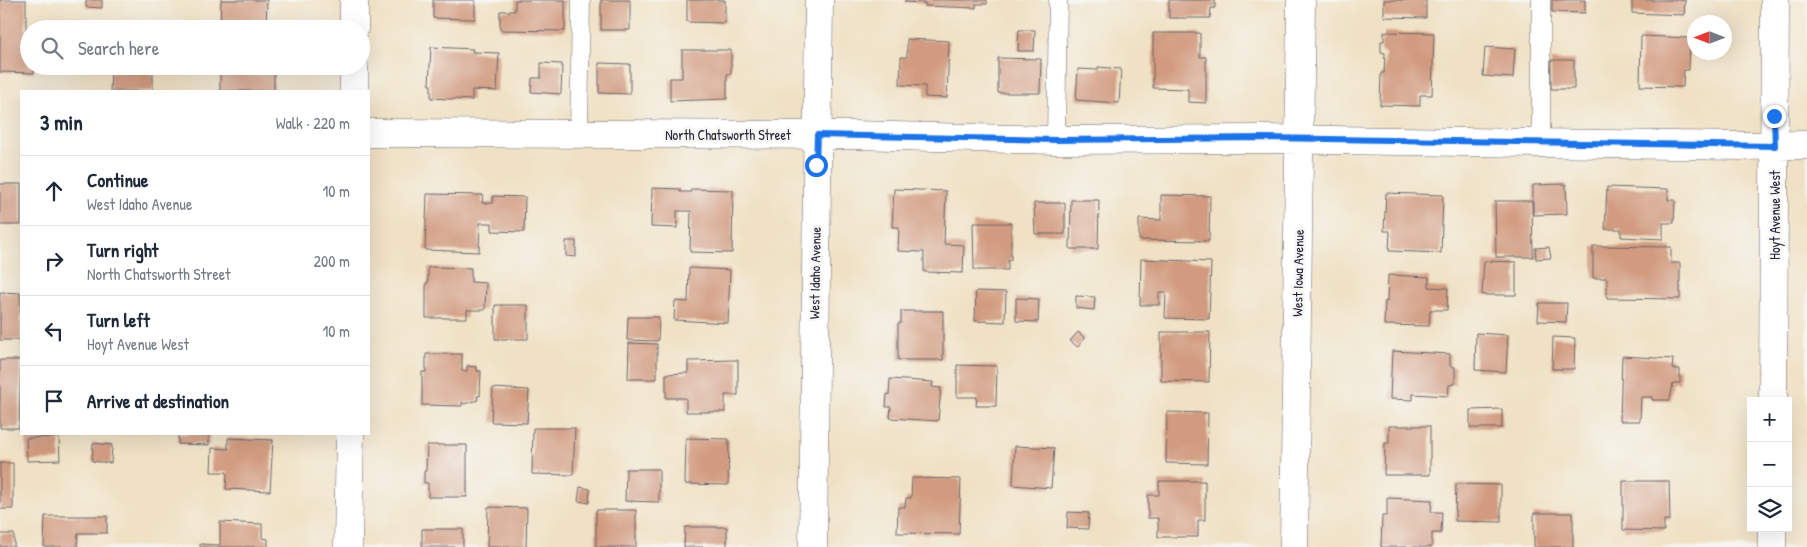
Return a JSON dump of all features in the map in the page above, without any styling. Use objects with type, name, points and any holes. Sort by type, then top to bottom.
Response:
[{"type":"street","points":[[354,0],[354,20]]},
{"type":"street","name":"West Idaho Avenue","points":[[813,547],[819,0]]},
{"type":"street","name":"West Iowa Avenue","points":[[1294,547],[1301,0]]},
{"type":"street","name":"Hoyt Avenue West","points":[[1773,397],[1775,0]]},
{"type":"street","points":[[354,75],[354,90]]},
{"type":"street","name":"North Chatsworth Street","points":[[370,133],[817,135],[1056,140],[1300,139],[1807,145]]},
{"type":"street","points":[[348,547],[350,435]]},
{"type":"street","points":[[1772,532],[1772,547]]},
{"type":"lane","points":[[579,134],[581,0]]},
{"type":"lane","points":[[1056,140],[1058,0]]},
{"type":"lane","points":[[1541,0],[1541,142]]},
{"type":"building","points":[[0,0],[26,0],[26,20],[20,20],[20,73],[0,72]]},
{"type":"building","points":[[86,0],[102,0],[102,8],[86,7]]},
{"type":"building","points":[[221,0],[267,0],[266,20],[220,20]]},
{"type":"building","points":[[433,0],[475,0],[475,19],[433,18]]},
{"type":"building","points":[[515,0],[565,0],[565,31],[500,30],[500,11],[515,11]]},
{"type":"building","points":[[601,0],[630,0],[630,30],[601,30]]},
{"type":"building","points":[[687,0],[725,0],[725,23],[687,22]]},
{"type":"building","points":[[905,0],[987,0],[987,4],[976,4],[976,8],[925,6],[925,3],[905,2]]},
{"type":"building","points":[[1169,0],[1215,0],[1215,8],[1211,8],[1210,18],[1169,18]]},
{"type":"building","points":[[1384,0],[1426,0],[1426,18],[1384,17]]},
{"type":"building","points":[[1552,0],[1585,0],[1585,13],[1552,12]]},
{"type":"building","points":[[1632,0],[1685,0],[1684,15],[1632,13]]},
{"type":"building","points":[[1019,30],[1035,30],[1034,51],[1018,51]]},
{"type":"building","points":[[1384,32],[1434,33],[1432,95],[1420,95],[1420,106],[1380,105],[1381,73],[1384,73],[1385,53],[1381,52],[1381,41],[1384,41]]},
{"type":"building","points":[[1153,33],[1200,33],[1200,57],[1206,57],[1206,103],[1188,102],[1188,89],[1153,88]]},
{"type":"building","points":[[1641,36],[1687,38],[1689,70],[1684,70],[1683,87],[1640,86]]},
{"type":"building","points":[[907,39],[949,41],[947,98],[925,97],[925,86],[900,85],[901,57],[907,57]]},
{"type":"building","points":[[431,47],[473,49],[472,52],[499,53],[497,91],[472,90],[472,100],[431,98],[431,85],[429,85]]},
{"type":"building","points":[[1485,47],[1515,49],[1513,78],[1483,76]]},
{"type":"building","points":[[682,50],[731,50],[731,74],[727,74],[727,99],[670,101],[670,78],[682,78]]},
{"type":"building","points":[[998,58],[1041,59],[1040,93],[998,93]]},
{"type":"building","points":[[1551,60],[1574,60],[1574,89],[1551,89]]},
{"type":"building","points":[[541,63],[562,64],[561,94],[531,92],[532,78],[541,78]]},
{"type":"building","points":[[599,63],[630,64],[630,94],[599,93]]},
{"type":"building","points":[[1098,67],[1121,69],[1119,103],[1076,100],[1078,69],[1098,70]]},
{"type":"building","points":[[111,75],[153,75],[153,90],[110,90]]},
{"type":"building","points":[[220,75],[274,75],[274,90],[220,90]]},
{"type":"building","points":[[0,184],[20,184],[20,225],[0,225]]},
{"type":"building","points":[[1566,184],[1567,214],[1533,215],[1533,185]]},
{"type":"building","points":[[1607,187],[1668,189],[1668,200],[1675,200],[1674,223],[1663,223],[1663,239],[1621,237],[1621,229],[1605,229]]},
{"type":"building","points":[[652,188],[680,189],[680,192],[691,192],[691,189],[733,190],[732,253],[690,252],[691,211],[677,211],[677,228],[651,227]]},
{"type":"building","points":[[894,189],[946,191],[944,244],[964,245],[963,273],[924,272],[924,252],[898,251],[899,227],[892,227]]},
{"type":"building","points":[[1386,193],[1443,195],[1441,253],[1389,251],[1390,231],[1384,231]]},
{"type":"building","points":[[427,194],[483,195],[482,203],[493,203],[493,196],[525,197],[524,232],[492,231],[492,223],[480,223],[479,252],[425,250]]},
{"type":"building","points":[[1161,195],[1210,196],[1209,241],[1139,240],[1139,219],[1161,220]]},
{"type":"building","points":[[1071,200],[1099,200],[1098,249],[1070,249]]},
{"type":"building","points":[[1495,201],[1532,201],[1533,257],[1496,257]]},
{"type":"building","points":[[1034,203],[1065,203],[1065,234],[1035,234]]},
{"type":"building","points":[[973,223],[1011,223],[1011,260],[1008,260],[1008,270],[974,270]]},
{"type":"building","points":[[566,241],[576,241],[576,257],[566,256]]},
{"type":"building","points":[[1593,246],[1671,247],[1671,263],[1680,263],[1680,299],[1607,298],[1607,278],[1593,278]]},
{"type":"building","points":[[1549,247],[1551,258],[1536,259],[1535,248]]},
{"type":"building","points":[[1141,259],[1211,262],[1209,319],[1165,318],[1166,292],[1159,292],[1159,305],[1140,305]]},
{"type":"building","points":[[1484,261],[1516,262],[1516,295],[1482,295]]},
{"type":"building","points":[[428,267],[471,268],[471,282],[486,283],[485,310],[467,310],[467,318],[426,318]]},
{"type":"building","points":[[689,268],[730,270],[728,323],[674,320],[675,301],[688,302]]},
{"type":"building","points":[[1388,275],[1429,277],[1429,287],[1448,288],[1447,310],[1430,310],[1429,326],[1384,325]]},
{"type":"building","points":[[976,291],[1006,292],[1005,322],[975,321]]},
{"type":"building","points":[[0,292],[20,293],[20,340],[0,340]]},
{"type":"building","points":[[1076,296],[1095,297],[1094,310],[1076,308]]},
{"type":"building","points":[[1016,298],[1039,299],[1038,322],[1016,321]]},
{"type":"building","points":[[1539,303],[1567,303],[1566,322],[1538,321]]},
{"type":"building","points":[[495,305],[528,305],[528,339],[495,339]]},
{"type":"building","points":[[901,311],[943,311],[943,360],[898,360],[898,323],[901,323]]},
{"type":"building","points":[[628,317],[659,317],[658,341],[627,340]]},
{"type":"building","points":[[1078,332],[1085,338],[1078,347],[1070,341]]},
{"type":"building","points":[[1161,332],[1210,332],[1209,382],[1161,381]]},
{"type":"building","points":[[1476,333],[1508,335],[1506,372],[1475,370]]},
{"type":"building","points":[[1553,337],[1575,338],[1574,369],[1552,369]]},
{"type":"building","points":[[629,343],[657,344],[657,379],[628,379]]},
{"type":"building","points":[[1392,351],[1450,354],[1450,366],[1455,367],[1455,384],[1449,385],[1448,396],[1413,394],[1413,400],[1390,399]]},
{"type":"building","points":[[426,354],[462,354],[462,371],[467,371],[467,366],[477,367],[477,371],[481,371],[480,396],[477,396],[478,400],[464,404],[462,402],[462,406],[422,405],[422,372],[426,372]]},
{"type":"building","points":[[1622,356],[1673,359],[1672,369],[1680,369],[1680,383],[1673,383],[1670,400],[1652,400],[1652,397],[1641,397],[1640,421],[1620,421]]},
{"type":"building","points":[[0,360],[20,360],[19,428],[0,428]]},
{"type":"building","points":[[738,360],[738,395],[725,395],[725,412],[686,412],[686,398],[666,398],[666,374],[688,373],[688,361]]},
{"type":"building","points":[[957,365],[997,366],[996,406],[976,406],[977,397],[957,397]]},
{"type":"building","points":[[890,379],[933,382],[932,387],[941,388],[938,421],[890,418],[891,407],[886,407]]},
{"type":"building","points":[[493,388],[529,390],[527,423],[491,422]]},
{"type":"building","points":[[1502,409],[1502,428],[1470,428],[1470,410]]},
{"type":"building","points":[[1167,412],[1208,413],[1207,464],[1166,463]]},
{"type":"building","points":[[1389,426],[1430,426],[1430,475],[1384,475],[1385,443],[1389,443]]},
{"type":"building","points":[[533,428],[575,428],[573,475],[532,474]]},
{"type":"building","points":[[178,435],[209,435],[209,445],[178,444]]},
{"type":"building","points":[[59,437],[60,460],[27,461],[26,438]]},
{"type":"building","points":[[228,438],[273,440],[270,491],[226,489],[227,472],[211,472],[212,448],[228,449]]},
{"type":"building","points":[[686,438],[729,439],[728,485],[685,484]]},
{"type":"building","points":[[93,443],[112,445],[111,463],[92,461]]},
{"type":"building","points":[[427,445],[467,445],[467,497],[428,497],[428,483],[424,483]]},
{"type":"building","points":[[1015,446],[1054,448],[1051,488],[1013,485]]},
{"type":"building","points":[[0,463],[13,463],[13,509],[0,509]]},
{"type":"building","points":[[626,469],[659,469],[659,502],[625,501]]},
{"type":"building","points":[[912,478],[961,479],[959,534],[897,533],[898,507],[905,507],[906,498],[911,498]]},
{"type":"building","points":[[1159,481],[1205,481],[1205,520],[1198,520],[1198,537],[1158,537],[1158,518],[1148,518],[1148,495],[1159,495]]},
{"type":"building","points":[[1623,481],[1669,481],[1670,520],[1664,520],[1664,531],[1623,530]]},
{"type":"building","points":[[1456,484],[1501,485],[1501,522],[1455,521]]},
{"type":"building","points":[[580,487],[590,489],[589,503],[578,501]]},
{"type":"building","points":[[1387,498],[1432,500],[1431,512],[1442,512],[1441,533],[1432,533],[1432,547],[1381,547],[1382,516],[1387,516]]},
{"type":"building","points":[[488,507],[527,508],[526,547],[487,547]]},
{"type":"building","points":[[596,510],[636,510],[636,547],[596,547]]},
{"type":"building","points":[[1068,512],[1089,513],[1088,529],[1067,528]]},
{"type":"building","points":[[1534,513],[1573,513],[1573,547],[1534,547]]},
{"type":"building","points":[[45,516],[107,516],[107,533],[78,533],[77,547],[44,547]]},
{"type":"building","points":[[220,522],[262,524],[262,538],[268,539],[268,547],[200,547],[200,544],[220,545]]},
{"type":"building","points":[[685,527],[727,527],[727,547],[684,547]]},
{"type":"building","points":[[422,529],[463,529],[463,547],[422,547]]},
{"type":"building","points":[[0,534],[14,534],[14,547],[0,547]]},
{"type":"route","points":[[816,165],[817,135],[1056,140],[1265,138],[1775,146],[1774,116]]}]
